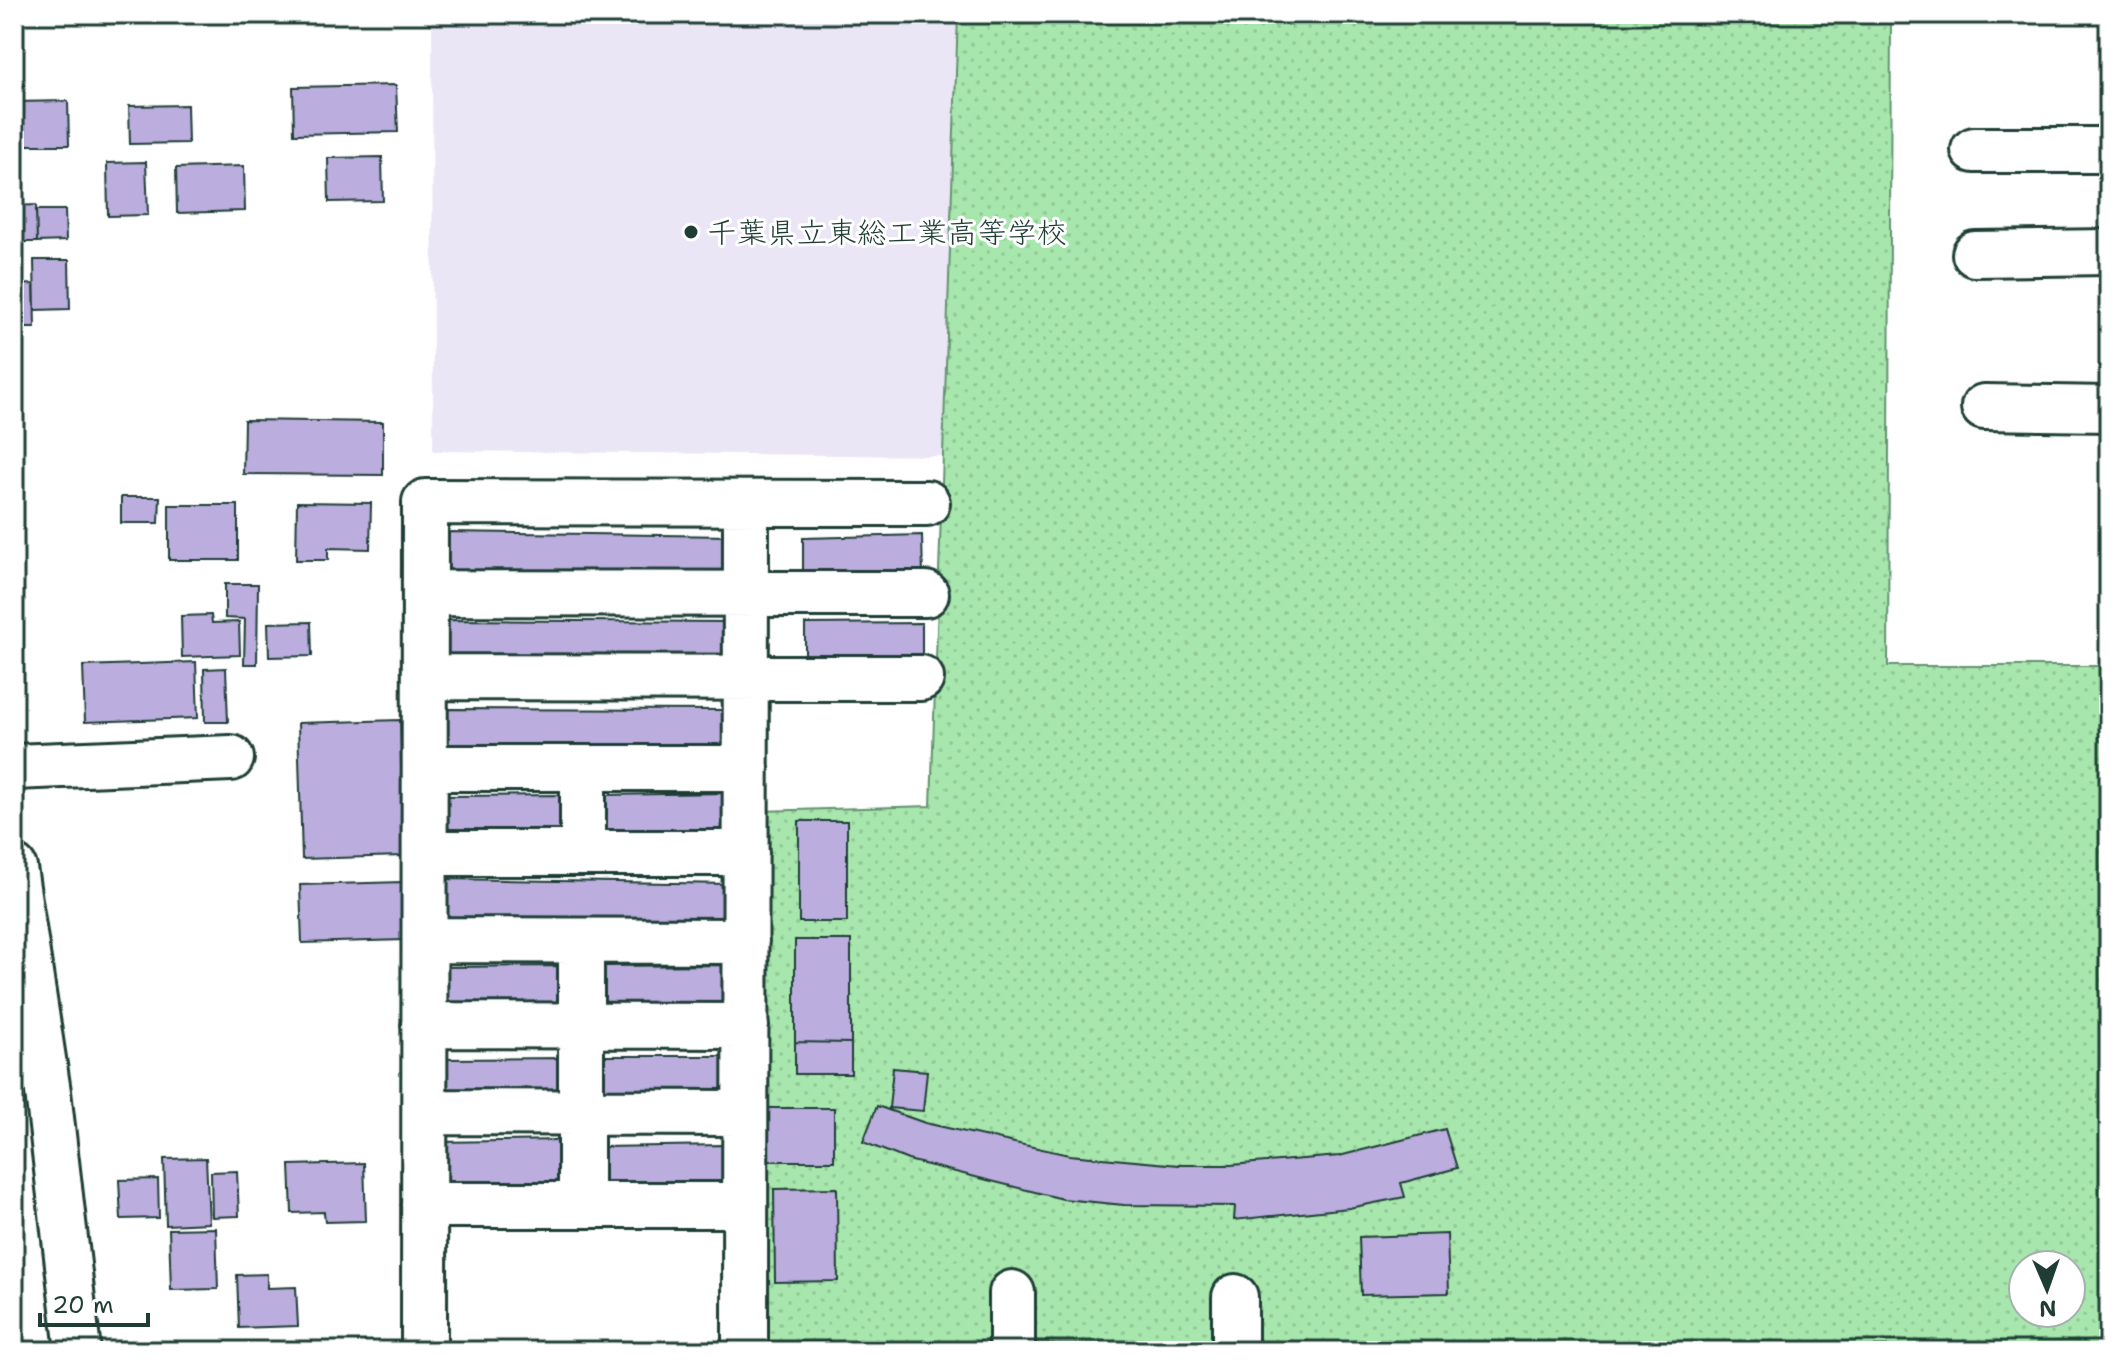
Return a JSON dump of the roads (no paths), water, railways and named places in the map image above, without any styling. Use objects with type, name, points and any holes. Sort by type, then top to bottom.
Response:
[{"type":"street","points":[[1974,150],[2109,150]]},
{"type":"street","points":[[1975,254],[2109,252]]},
{"type":"street","points":[[1984,407],[2109,409]]},
{"type":"street","points":[[424,1351],[425,502],[927,503]]},
{"type":"street","points":[[745,1351],[746,503]]},
{"type":"street","points":[[425,593],[926,594]]},
{"type":"street","points":[[425,677],[921,678]]},
{"type":"street","points":[[14,767],[231,758]]},
{"type":"street","points":[[425,768],[746,768]]},
{"type":"street","points":[[583,768],[583,853]]},
{"type":"street","points":[[425,853],[746,853]]},
{"type":"street","points":[[14,868],[31,1095],[78,1351]]},
{"type":"street","points":[[425,940],[746,941]]},
{"type":"street","points":[[581,941],[581,1205]]},
{"type":"street","points":[[424,1025],[746,1026]]},
{"type":"street","points":[[425,1112],[745,1113]]},
{"type":"street","points":[[424,1205],[745,1205]]},
{"type":"street","points":[[1012,1293],[1012,1351]]},
{"type":"street","points":[[1235,1297],[1235,1351]]},
{"type":"place","name":"千葉県立東総工業高等学校","points":[[691,232]]}]
